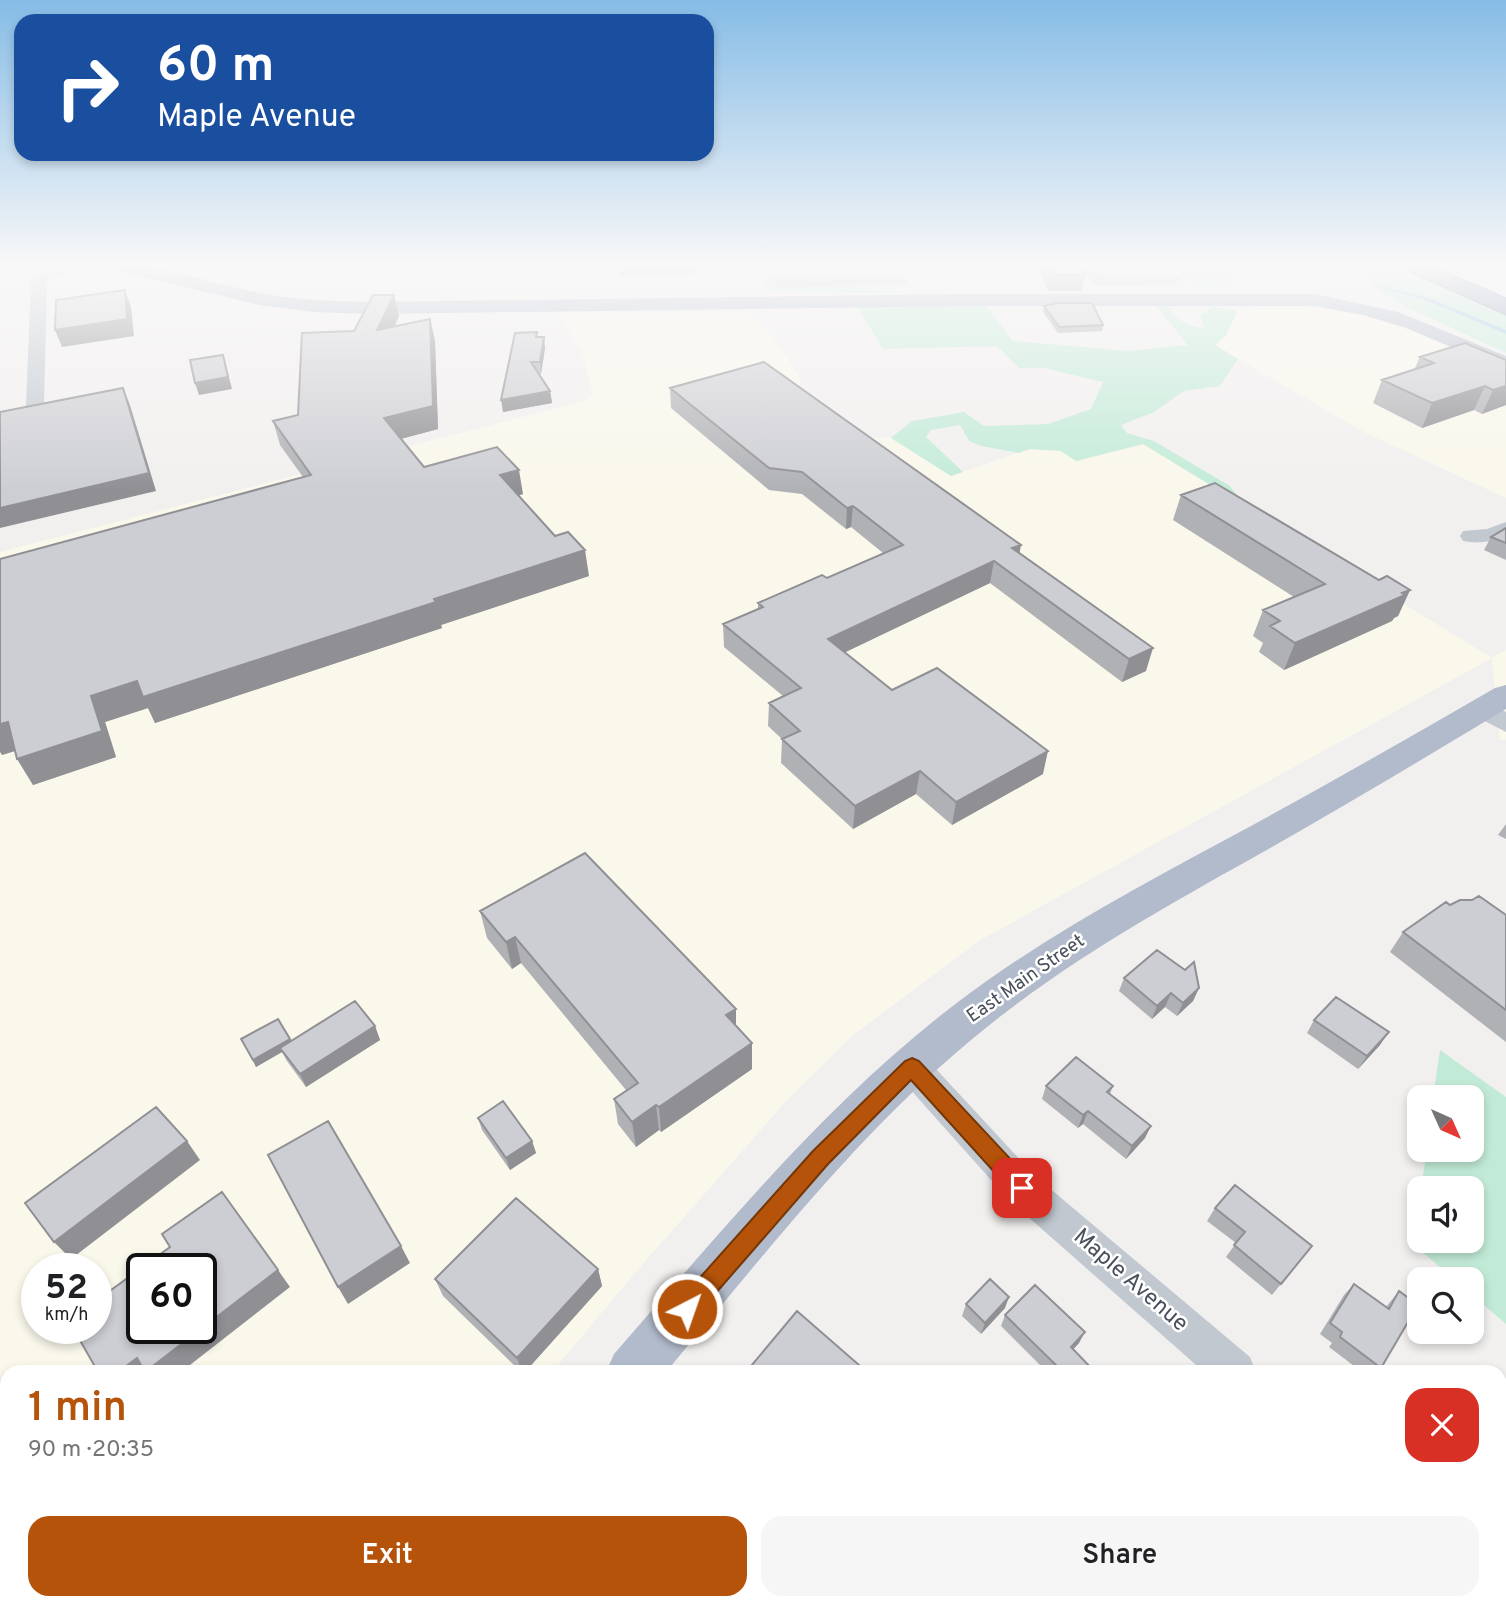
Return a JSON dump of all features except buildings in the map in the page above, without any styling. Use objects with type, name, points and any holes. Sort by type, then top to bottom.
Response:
[{"type":"main road","points":[[1455,341],[1506,364]]},
{"type":"main road","name":"East Main Street","points":[[638,1365],[821,1157],[912,1067],[980,1009],[1072,946],[1498,709]]},
{"type":"street","points":[[36,406],[37,341]]},
{"type":"street","points":[[1471,536],[1491,535],[1506,528]]},
{"type":"street","name":"Maple Avenue","points":[[912,1067],[1022,1188],[1227,1365]]},
{"type":"shaded area","points":[[575,341],[776,341],[800,378],[800,397],[859,437],[891,438],[951,476],[1030,449],[1061,451],[1077,461],[1143,444],[1492,658],[982,939],[853,1035],[787,1100],[558,1365],[0,1365],[0,552],[584,401],[592,394],[584,358]]},
{"type":"shaded area","points":[[1219,341],[1436,341],[1506,372],[1506,498],[1366,433],[1214,345]]},
{"type":"shaded area","points":[[1506,650],[1506,740],[1500,740],[1492,658]]},
{"type":"green space","points":[[878,341],[1014,341],[1128,351],[1188,345],[1185,341],[1219,341],[1215,345],[1238,359],[1220,386],[1184,391],[1154,412],[1121,425],[1127,433],[1154,441],[1230,486],[1245,506],[1143,444],[1076,461],[1061,451],[1030,449],[1019,453],[981,446],[969,441],[960,425],[931,430],[926,437],[963,472],[951,476],[891,438],[912,421],[964,412],[984,426],[1048,424],[1091,409],[1103,382],[1044,368],[1019,368],[997,346],[883,349]]},
{"type":"green space","points":[[1480,341],[1506,341],[1506,353]]},
{"type":"green space","points":[[1440,1050],[1506,1097],[1506,1324],[1484,1305],[1484,1267],[1440,1267],[1423,1253],[1484,1253],[1484,1176],[1423,1176],[1425,1162],[1484,1162],[1484,1085],[1435,1085]]},
{"type":"route","points":[[687,1309],[821,1157],[912,1067],[1022,1188]]}]
